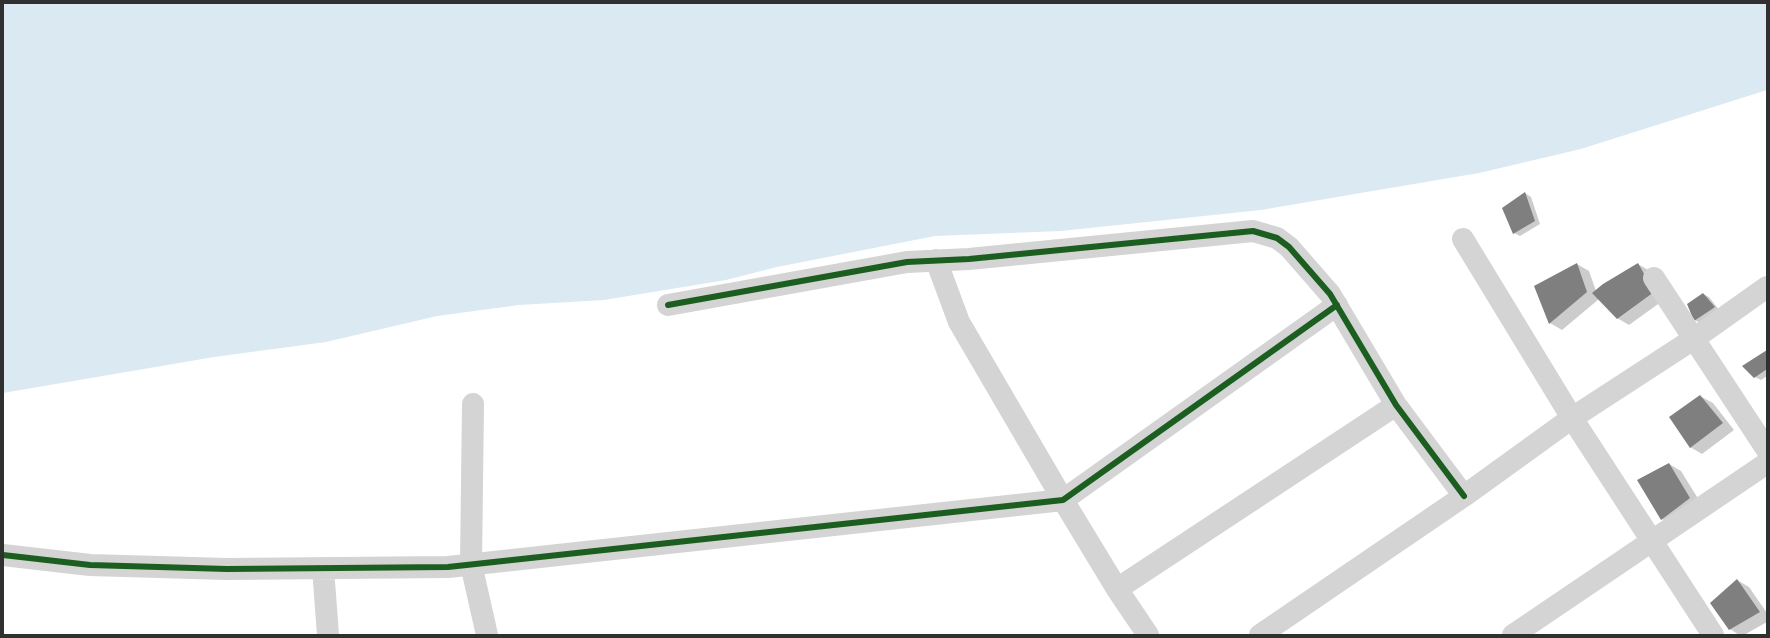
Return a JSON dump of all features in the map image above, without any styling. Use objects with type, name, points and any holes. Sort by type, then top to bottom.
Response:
[{"type":"street","points":[[668,305],[907,262],[968,259],[1254,231],[1277,238],[1289,247],[1330,294],[1396,405],[1464,496]]},
{"type":"street","points":[[1463,239],[1572,418],[1713,635]]},
{"type":"street","points":[[936,260],[959,322],[1117,589],[1148,635]]},
{"type":"street","points":[[1654,278],[1695,338],[1767,450]]},
{"type":"street","points":[[1260,635],[1464,496],[1572,418],[1695,338],[1767,287]]},
{"type":"street","points":[[3,555],[90,565],[227,569],[448,567],[1064,500],[1337,305]]},
{"type":"street","points":[[473,404],[471,564],[487,635]]},
{"type":"street","points":[[1117,589],[1396,405]]},
{"type":"street","points":[[1513,635],[1767,463]]},
{"type":"street","points":[[323,568],[328,635]]},
{"type":"shaded area","points":[[3,3],[1767,3],[1767,90],[1581,149],[1479,173],[1261,210],[1061,231],[935,236],[777,267],[726,280],[604,300],[519,305],[437,316],[326,342],[214,357],[3,393]]},
{"type":"building","points":[[1525,192],[1535,221],[1513,234],[1502,208]]},
{"type":"building","points":[[1577,263],[1587,292],[1549,324],[1534,286]]},
{"type":"building","points":[[1638,263],[1654,292],[1617,319],[1592,293],[1603,284]]},
{"type":"building","points":[[1703,293],[1715,307],[1694,321],[1687,304]]},
{"type":"building","points":[[1767,350],[1767,369],[1754,378],[1742,366]]},
{"type":"building","points":[[1700,395],[1723,423],[1690,448],[1669,417]]},
{"type":"building","points":[[1669,463],[1690,498],[1661,520],[1637,480]]},
{"type":"building","points":[[1737,579],[1760,612],[1729,630],[1710,603]]},
{"type":"cycle path","points":[[668,305],[907,262],[969,259],[1253,231],[1277,238],[1289,247],[1330,294],[1396,405],[1464,496]]},
{"type":"cycle path","points":[[3,555],[90,565],[227,569],[448,567],[1063,500],[1337,305]]}]
